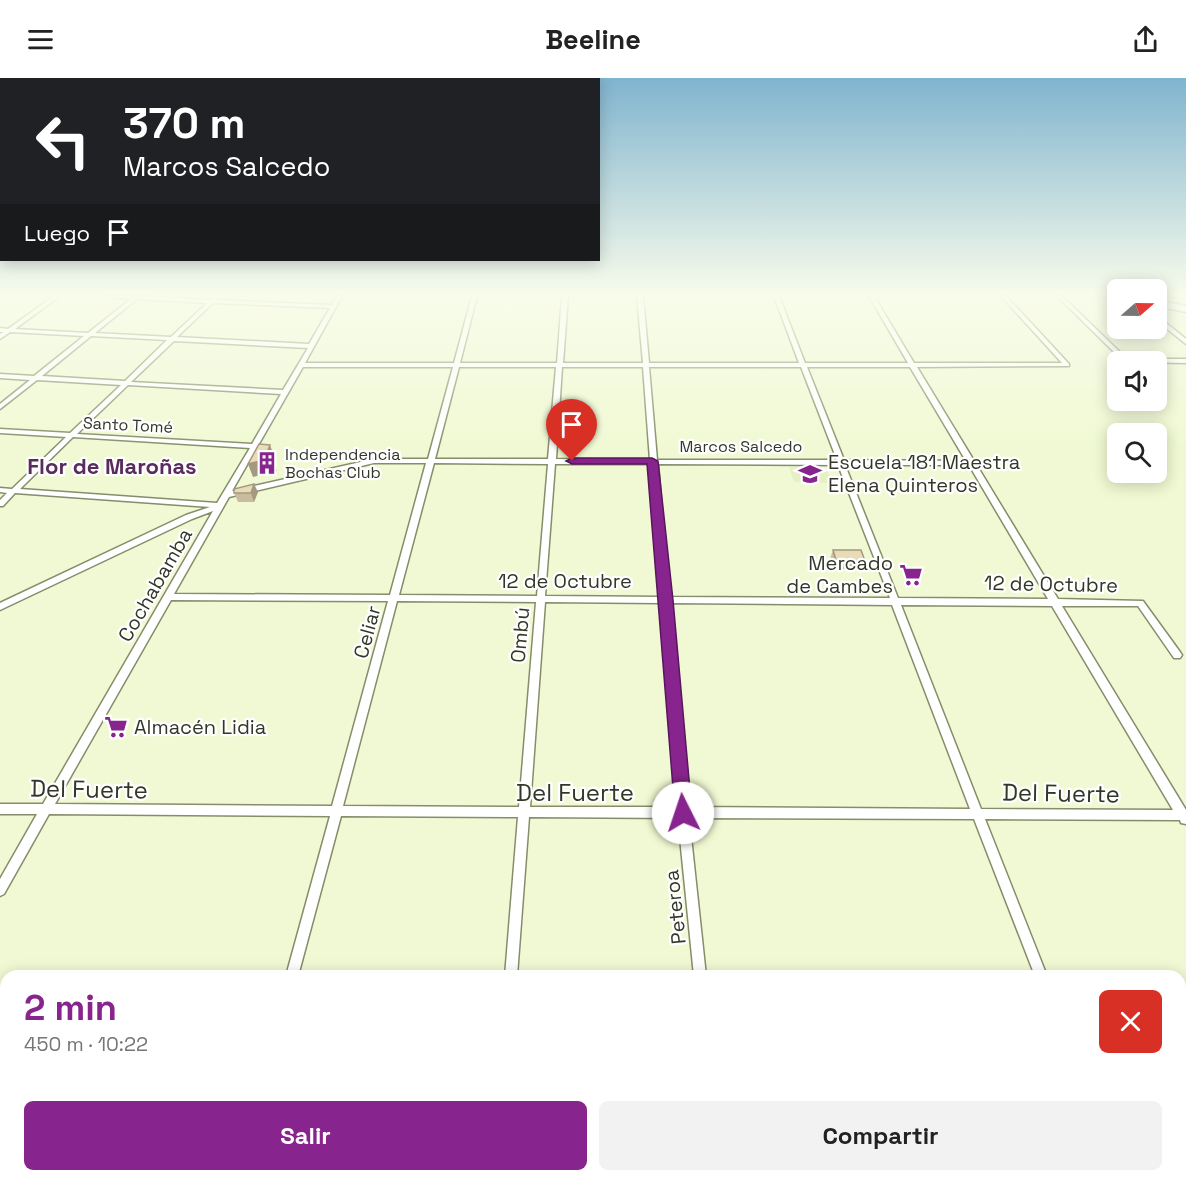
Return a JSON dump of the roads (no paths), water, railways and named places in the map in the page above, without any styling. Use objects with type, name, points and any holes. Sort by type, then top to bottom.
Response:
[{"type":"street","points":[[0,407],[73,347]]},
{"type":"street","points":[[0,504],[163,347]]},
{"type":"street","name":"Cochabamba","points":[[0,890],[170,597],[310,347]]},
{"type":"street","name":"Celiar","points":[[294,970],[461,347]]},
{"type":"street","name":"Ombú","points":[[511,970],[561,347]]},
{"type":"street","name":"Peteroa","points":[[644,347],[652,461],[667,600],[683,813],[699,970]]},
{"type":"street","points":[[795,347],[1039,970]]},
{"type":"street","points":[[903,347],[1185,817]]},
{"type":"street","points":[[300,365],[1067,365],[1051,347]]},
{"type":"street","points":[[1167,361],[1186,361]]},
{"type":"street","points":[[0,376],[285,392]]},
{"type":"street","name":"Santo Tomé","points":[[0,431],[255,446]]},
{"type":"street","name":"Marcos Salcedo","points":[[226,495],[366,462],[972,463]]},
{"type":"street","points":[[0,490],[220,506]]},
{"type":"street","points":[[0,607],[189,517],[220,506]]},
{"type":"street","name":"12 de Octubre","points":[[170,597],[1140,603],[1177,655]]},
{"type":"street","name":"Del Fuerte","points":[[0,809],[337,813],[976,813],[1185,817]]},
{"type":"place","name":"Independencia Bochas Club","points":[[267,463]]},
{"type":"place","name":"Escuela 181 Maestra Elena Quinteros","points":[[810,474]]},
{"type":"place","name":"Mercado de Cambes","points":[[911,575]]},
{"type":"place","name":"Almacén Lidia","points":[[116,727]]},
{"type":"district","name":"Flor de Maroñas","points":[[112,466]]}]
